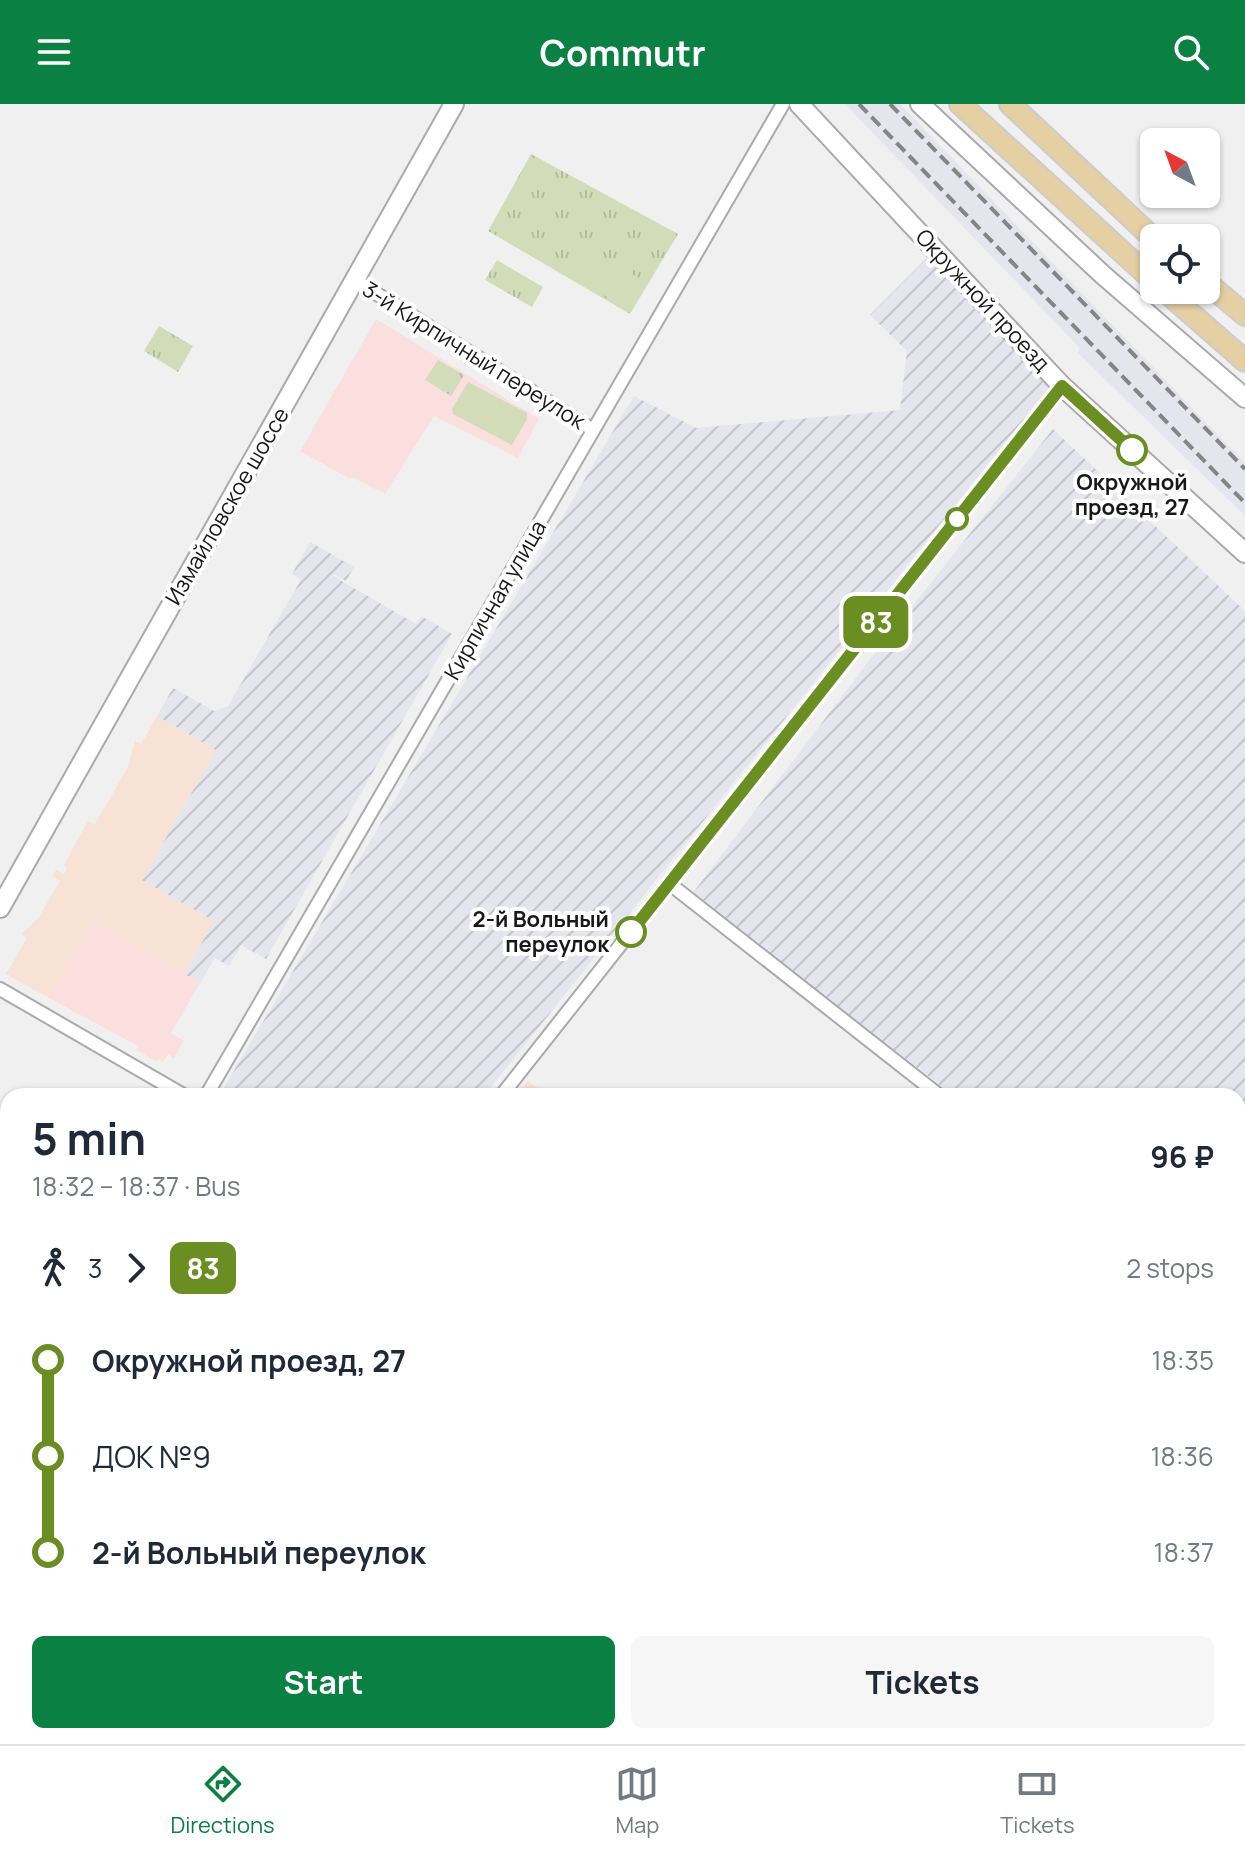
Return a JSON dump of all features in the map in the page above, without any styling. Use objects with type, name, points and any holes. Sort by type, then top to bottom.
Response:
[{"type":"main road","name":"Измайловское шоссе","points":[[0,908],[454,104]]},
{"type":"main road","name":"Окружной проезд","points":[[799,104],[1062,386],[1245,553]]},
{"type":"main road","points":[[920,104],[1103,275],[1245,398]]},
{"type":"main road","points":[[960,104],[1140,268]]},
{"type":"main road","points":[[1010,104],[1140,226]]},
{"type":"main road","points":[[1220,294],[1245,315]]},
{"type":"main road","points":[[1180,304],[1245,361]]},
{"type":"street","name":"Кирпичная улица","points":[[211,1088],[783,104]]},
{"type":"street","name":"3-й Кирпичный переулок","points":[[355,280],[593,430]]},
{"type":"street","points":[[507,1088],[1062,386]]},
{"type":"street","points":[[670,884],[930,1088]]},
{"type":"street","points":[[0,989],[171,1088]]},
{"type":"shaded area","points":[[845,104],[900,104],[1245,463],[1245,516],[1078,353],[1079,347]]},
{"type":"shaded area","points":[[929,256],[1051,385],[490,1088],[224,1088],[634,396],[696,428],[900,410],[907,351],[870,315]]},
{"type":"shaded area","points":[[376,319],[539,419],[518,458],[434,416],[385,494],[352,477],[350,479],[300,451]]},
{"type":"shaded area","points":[[1053,429],[1245,611],[1245,1088],[944,1088],[692,894],[868,662]]},
{"type":"shaded area","points":[[310,542],[354,567],[346,581],[333,576],[416,624],[421,616],[452,634],[266,959],[241,945],[229,966],[215,958],[200,983],[184,974],[214,921],[142,880],[216,750],[157,716],[173,688],[214,711],[228,706],[301,580],[292,574]]},
{"type":"shaded area","points":[[157,716],[216,750],[142,880],[214,921],[184,974],[93,922],[49,998],[6,974],[27,938],[21,934],[38,919],[60,881],[52,876],[56,870],[64,874],[67,868],[64,865],[88,821],[95,824],[128,767],[135,741],[141,744]]},
{"type":"shaded area","points":[[93,921],[200,983],[171,1033],[184,1041],[174,1058],[168,1054],[163,1062],[156,1061],[136,1050],[138,1046],[49,998]]},
{"type":"shaded area","points":[[528,1081],[538,1088],[522,1088]]},
{"type":"green space","points":[[531,154],[678,234],[630,314],[488,231]]},
{"type":"green space","points":[[590,250],[639,278],[623,306],[574,278]]},
{"type":"green space","points":[[497,260],[543,287],[532,307],[485,280]]},
{"type":"green space","points":[[159,326],[193,346],[178,372],[144,351]]},
{"type":"green space","points":[[438,360],[464,375],[451,396],[425,380]]},
{"type":"green space","points":[[468,382],[527,413],[527,419],[512,445],[453,414],[452,409]]},
{"type":"railway","points":[[859,104],[1245,503]]},
{"type":"railway","points":[[890,104],[1245,469]]},
{"type":"bus line","name":"83","points":[[631,932],[1062,386],[1132,450]]},
{"type":"place","name":"Окружной проезд, 27","points":[[1132,450]]},
{"type":"place","name":"2-й Вольный переулок","points":[[631,932]]}]
